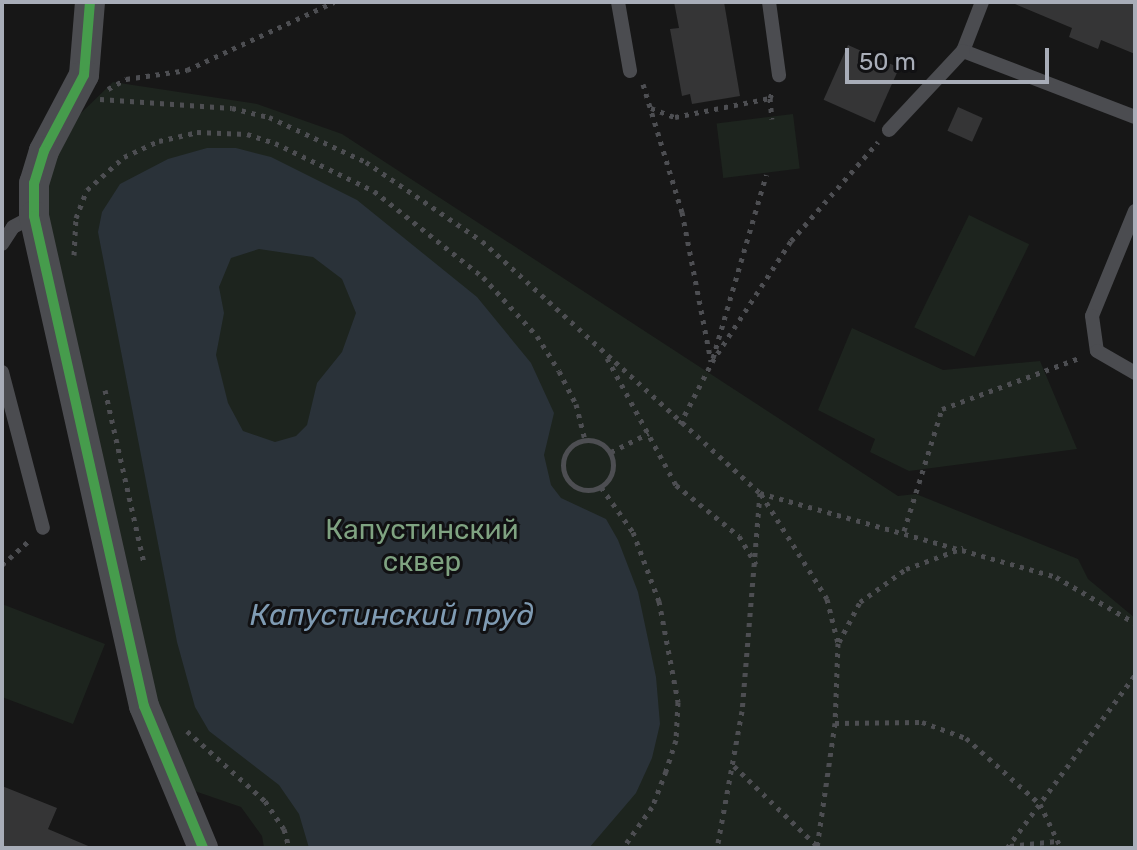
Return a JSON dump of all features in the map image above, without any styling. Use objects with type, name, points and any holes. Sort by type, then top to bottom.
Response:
[{"type":"street","points":[[90,2],[84,75],[44,151],[34,183],[34,216],[144,706],[172,785],[203,848]]},
{"type":"lane","points":[[618,2],[634,70]]},
{"type":"lane","points":[[769,2],[779,75]]},
{"type":"lane","points":[[889,130],[963,51],[982,2]]},
{"type":"lane","points":[[963,51],[1135,117]]},
{"type":"lane","points":[[1135,211],[1092,316],[1097,351],[1135,373]]},
{"type":"lane","points":[[2,244],[13,227],[34,216]]},
{"type":"lane","points":[[2,372],[43,528]]},
{"type":"path","points":[[334,2],[243,49],[187,70],[126,79],[89,99],[232,108],[326,141],[482,241],[680,424],[760,493],[827,599],[838,643],[835,723],[818,847]]},
{"type":"path","points":[[634,70],[650,108],[682,212],[712,362]]},
{"type":"path","points":[[772,119],[770,98],[779,75]]},
{"type":"path","points":[[650,108],[675,117],[770,98]]},
{"type":"path","points":[[680,424],[712,362],[791,241],[889,130]]},
{"type":"path","points":[[76,265],[76,218],[87,190],[124,157],[159,141],[197,132],[247,134],[275,143],[374,191],[483,277],[529,326],[559,371],[576,404],[585,439],[611,452]]},
{"type":"path","points":[[712,362],[766,175]]},
{"type":"path","points":[[603,351],[676,485],[739,536],[756,564]]},
{"type":"path","points":[[904,531],[942,409],[1097,351]]},
{"type":"path","points":[[102,377],[145,570]]},
{"type":"path","points":[[611,452],[649,433]]},
{"type":"path","points":[[585,439],[568,449],[563,468],[573,485],[601,487]]},
{"type":"path","points":[[601,487],[613,472],[611,452]]},
{"type":"path","points":[[601,487],[633,532],[659,601],[678,702],[676,740],[666,771],[652,807],[623,848]]},
{"type":"path","points":[[760,493],[964,548],[1056,577],[1135,623]]},
{"type":"path","points":[[717,848],[733,766],[756,564],[760,493]]},
{"type":"path","points":[[2,565],[43,528]]},
{"type":"path","points":[[838,643],[860,602],[906,569],[964,548]]},
{"type":"path","points":[[1008,847],[1135,675]]},
{"type":"path","points":[[835,723],[922,722],[966,738],[1013,774],[1040,804],[1061,848]]},
{"type":"path","points":[[183,727],[265,801],[284,829],[289,848]]},
{"type":"path","points":[[733,766],[818,847]]},
{"type":"path","points":[[1008,847],[1057,841]]},
{"type":"green space","name":"Капустинский сквер","points":[[113,82],[257,104],[342,134],[898,496],[916,494],[1078,559],[1088,579],[1135,618],[1135,848],[264,848],[262,836],[241,807],[183,787],[160,737],[42,216],[45,176],[79,115]]},
{"type":"green space","points":[[793,114],[800,169],[723,178],[717,123]]},
{"type":"green space","points":[[969,215],[1029,244],[974,357],[914,327]]},
{"type":"green space","points":[[852,328],[943,370],[1040,361],[1077,449],[909,471],[870,452],[875,439],[818,410]]},
{"type":"green space","points":[[2,604],[105,644],[73,724],[2,697]]},
{"type":"water","name":"Капустинский пруд","points":[[207,148],[236,148],[271,157],[357,200],[477,297],[531,363],[554,413],[544,455],[551,485],[561,498],[606,519],[618,540],[638,592],[656,677],[660,724],[652,758],[636,793],[589,848],[309,848],[299,814],[279,785],[209,731],[195,707],[177,642],[98,232],[102,212],[120,184],[168,159]],"holes":[[[259,249],[313,257],[342,279],[356,313],[342,352],[317,383],[307,425],[296,436],[275,442],[243,431],[228,403],[216,355],[224,313],[219,287],[231,258]]]},
{"type":"building","points":[[674,2],[724,2],[740,96],[692,104],[690,94],[682,96],[670,29],[679,28]]},
{"type":"building","points":[[1010,2],[1135,2],[1135,54],[1101,40],[1098,49],[1069,37],[1072,28]]},
{"type":"building","points":[[848,45],[899,68],[875,123],[824,100]]},
{"type":"building","points":[[958,107],[983,118],[972,142],[947,131]]},
{"type":"building","points":[[2,786],[57,808],[48,829],[93,848],[2,848]]},
{"type":"cycle path","points":[[90,2],[84,75],[44,151],[34,183],[34,216],[144,706],[203,848]]}]
